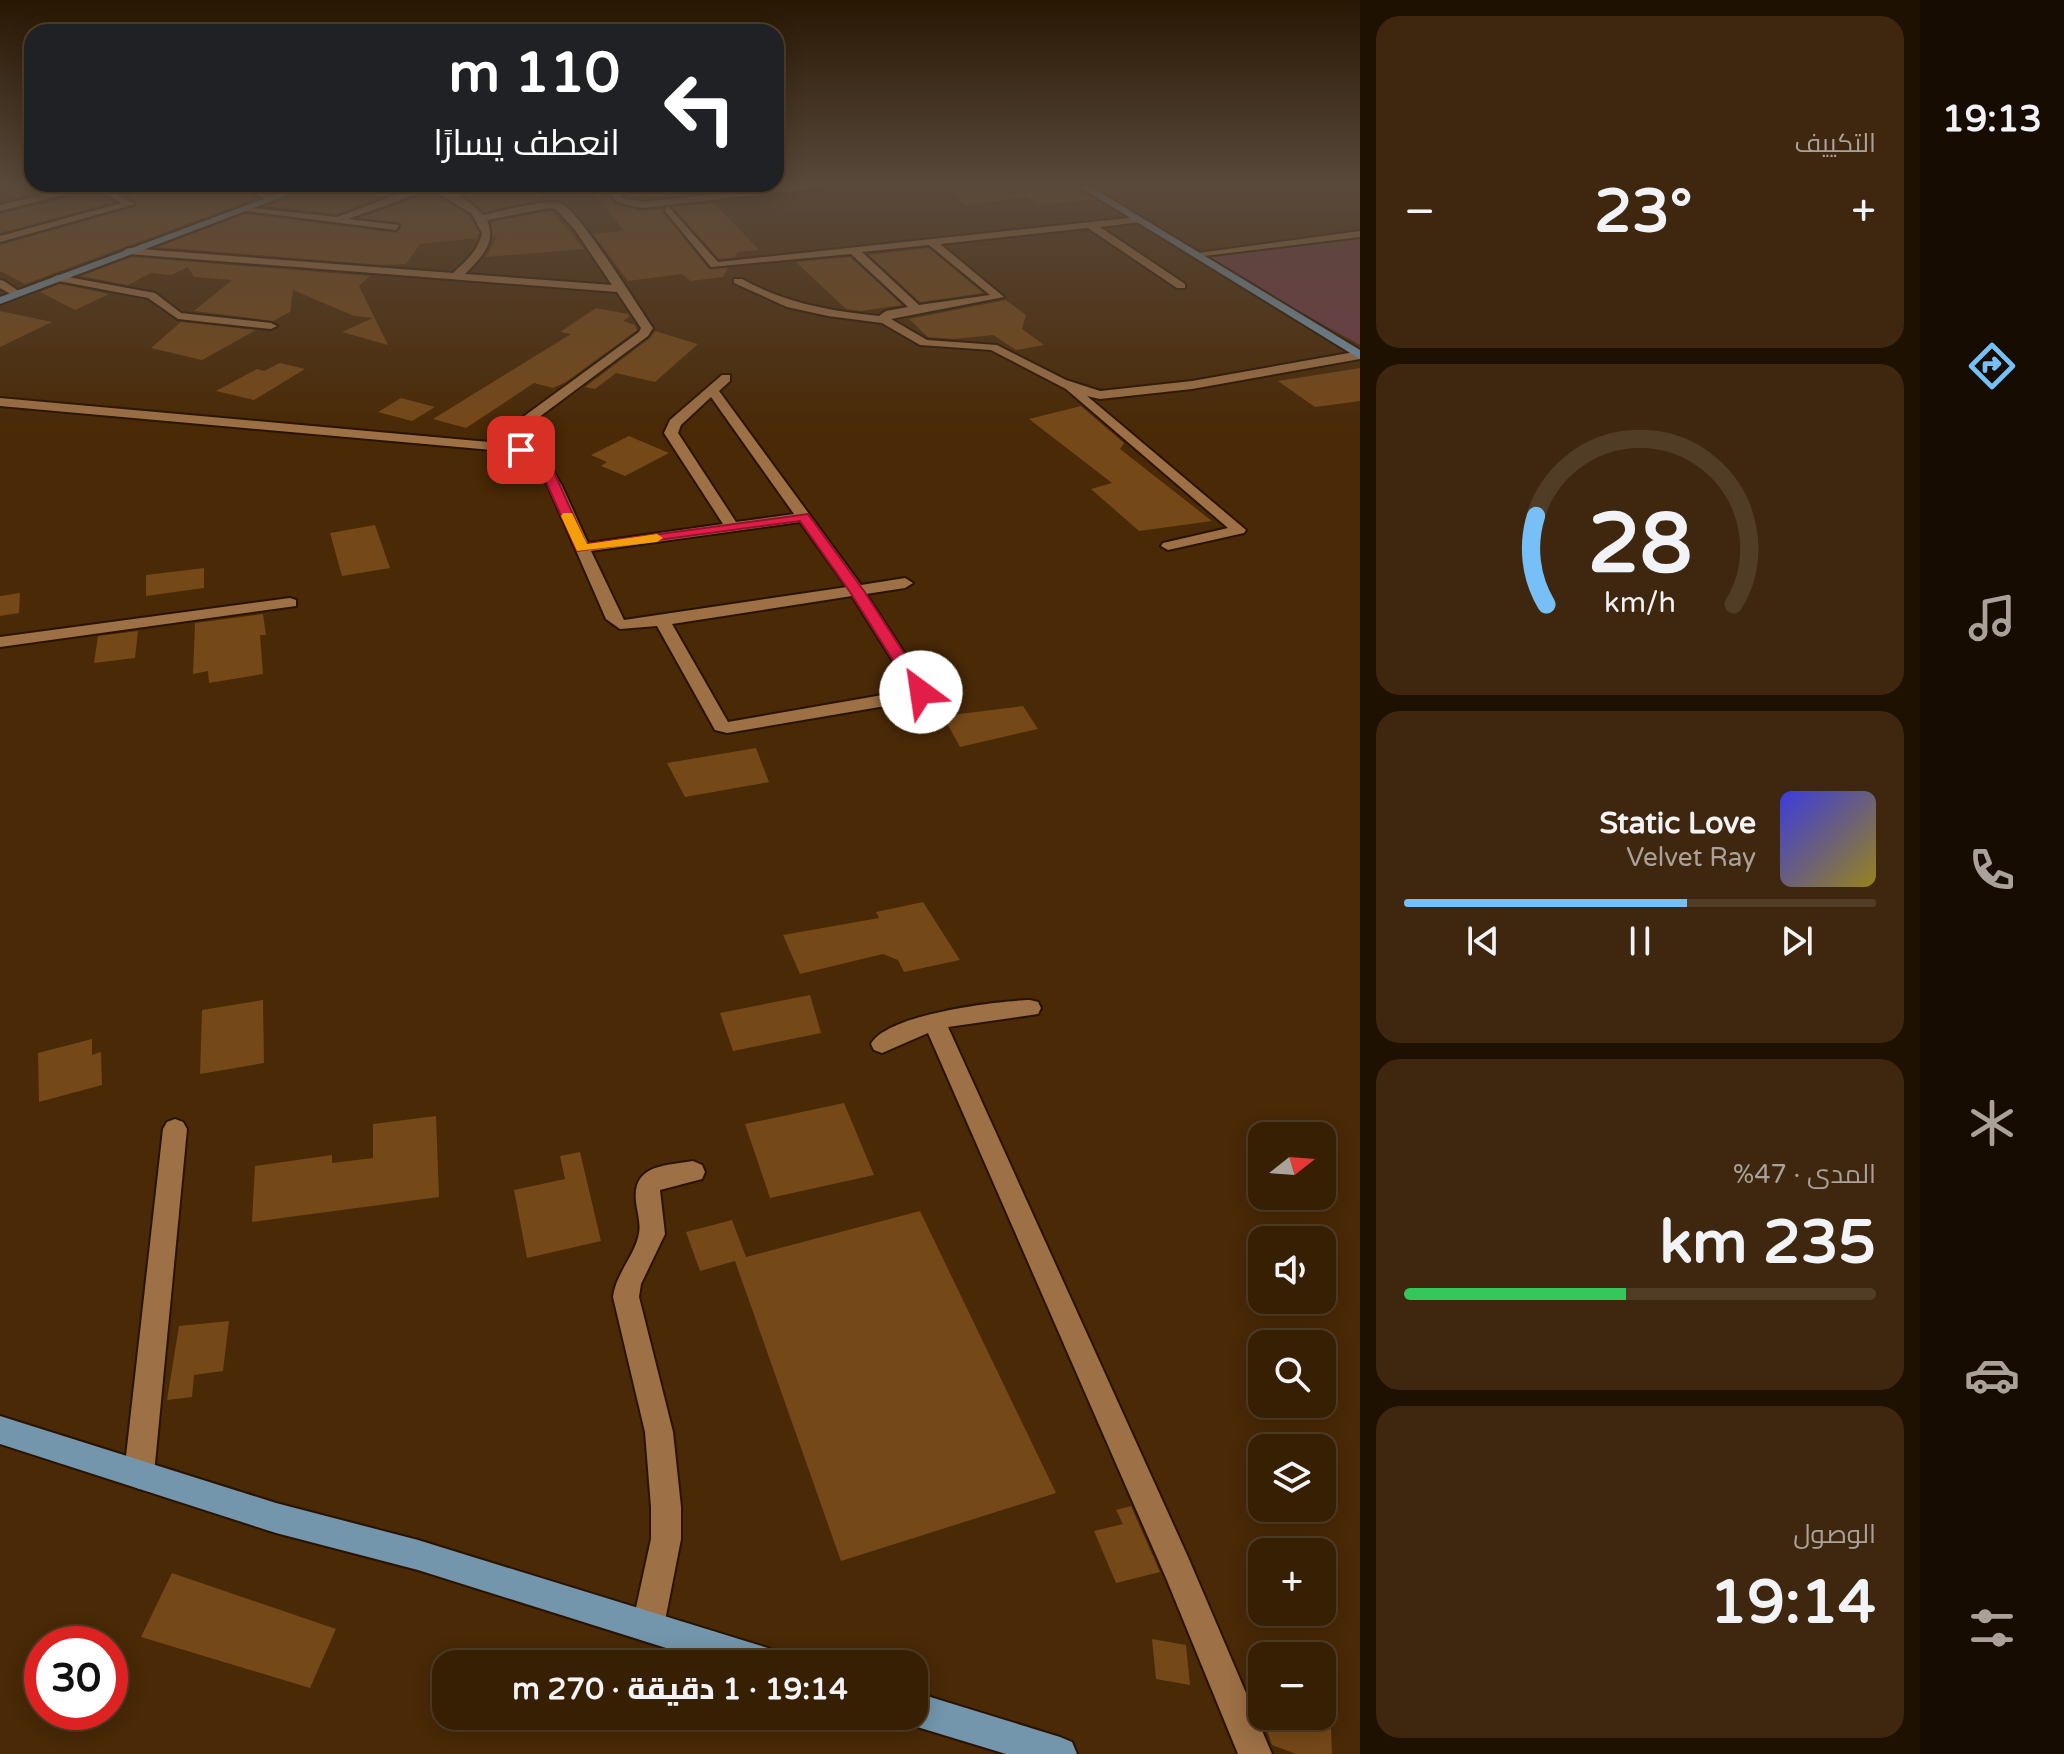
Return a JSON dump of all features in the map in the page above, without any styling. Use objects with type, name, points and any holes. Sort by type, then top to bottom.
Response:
[{"type":"main road","points":[[0,301],[89,266]]},
{"type":"main road","points":[[1215,266],[1360,355]]},
{"type":"main road","points":[[0,1430],[276,1518],[418,1555],[724,1650]]},
{"type":"main road","points":[[928,1713],[1060,1754]]},
{"type":"street","points":[[323,266],[622,289]]},
{"type":"street","points":[[456,276],[467,266]]},
{"type":"street","points":[[492,446],[644,334],[647,324],[604,266]]},
{"type":"street","points":[[870,266],[917,309]]},
{"type":"street","points":[[885,320],[885,315],[890,313],[999,297],[960,266]]},
{"type":"street","points":[[1151,266],[1181,286]]},
{"type":"street","points":[[57,278],[151,295],[178,316],[271,326]]},
{"type":"street","points":[[738,281],[789,305],[885,320],[924,343],[993,347],[1084,392],[1121,394],[1360,355]]},
{"type":"street","points":[[0,283],[18,294]]},
{"type":"street","points":[[726,378],[675,423],[671,433],[732,527]]},
{"type":"street","points":[[1062,383],[1239,530],[1168,546]]},
{"type":"street","points":[[662,620],[721,726],[727,728],[921,692],[857,591],[713,391]]},
{"type":"street","points":[[0,402],[492,446],[538,456],[555,486],[614,619],[620,624],[632,625],[905,583]]},
{"type":"street","points":[[582,548],[803,517]]},
{"type":"street","points":[[0,642],[290,603]]},
{"type":"street","points":[[882,1044],[934,1022],[984,1010],[1030,1008]]},
{"type":"street","points":[[934,1022],[1177,1568],[1255,1754]]},
{"type":"street","points":[[139,1474],[175,1129]]},
{"type":"street","points":[[648,1626],[666,1539],[666,1507],[659,1432],[626,1297],[628,1283],[652,1234],[647,1188],[654,1179],[693,1172]]},
{"type":"shaded area","points":[[1217,266],[1360,266],[1360,345]]},
{"type":"building","points":[[0,266],[74,266],[25,284],[0,271]]},
{"type":"building","points":[[108,266],[243,266],[370,276],[359,286],[388,345],[342,332],[373,318],[354,316],[293,290],[290,312],[273,321],[194,311],[232,280],[194,277],[188,267],[171,275],[151,273],[128,285],[81,276]]},
{"type":"building","points":[[617,266],[728,268],[723,277],[691,281],[682,274],[628,281]]},
{"type":"building","points":[[800,266],[860,266],[902,305],[860,311],[846,309]]},
{"type":"building","points":[[881,266],[950,266],[983,293],[920,302]]},
{"type":"building","points":[[60,284],[109,294],[75,310],[40,292]]},
{"type":"building","points":[[1006,300],[1026,315],[1022,329],[1044,345],[1016,350],[993,335],[953,339],[928,337],[909,319]]},
{"type":"building","points":[[596,308],[628,314],[630,316],[623,321],[635,325],[637,330],[566,382],[553,388],[534,383],[466,428],[433,419],[571,334],[560,332]]},
{"type":"building","points":[[0,311],[52,322],[0,347]]},
{"type":"building","points":[[181,322],[256,330],[202,360],[151,348]]},
{"type":"building","points":[[655,331],[698,344],[655,382],[616,373],[595,389],[585,387],[650,338]]},
{"type":"building","points":[[280,363],[305,369],[254,400],[216,391],[257,369],[264,371]]},
{"type":"building","points":[[1360,368],[1360,401],[1315,407],[1278,381]]},
{"type":"building","points":[[401,398],[435,407],[412,421],[378,412]]},
{"type":"building","points":[[1081,406],[1124,443],[1120,449],[1212,521],[1139,531],[1091,489],[1112,483],[1029,419]]},
{"type":"building","points":[[629,436],[669,453],[625,476],[601,466],[607,462],[591,455]]},
{"type":"building","points":[[375,525],[390,568],[342,576],[330,533]]},
{"type":"building","points":[[204,568],[204,588],[146,596],[146,575]]},
{"type":"building","points":[[20,593],[19,613],[0,616],[0,596]]},
{"type":"building","points":[[263,614],[266,635],[260,635],[263,674],[209,683],[208,671],[193,674],[195,623]]},
{"type":"building","points":[[138,631],[135,658],[94,663],[98,636]]},
{"type":"building","points":[[1023,706],[1038,729],[960,747],[943,716]]},
{"type":"building","points":[[756,748],[769,782],[685,797],[667,763]]},
{"type":"building","points":[[923,902],[960,960],[904,972],[898,960],[883,954],[800,974],[783,935],[879,918],[876,912]]},
{"type":"building","points":[[810,995],[821,1033],[733,1051],[720,1013]]},
{"type":"building","points":[[263,1000],[264,1063],[200,1074],[202,1010]]},
{"type":"building","points":[[92,1039],[92,1055],[101,1052],[102,1085],[39,1102],[38,1053]]},
{"type":"building","points":[[844,1103],[874,1175],[770,1198],[745,1124]]},
{"type":"building","points":[[436,1116],[439,1197],[252,1222],[255,1166],[332,1155],[332,1163],[373,1158],[373,1124]]},
{"type":"building","points":[[580,1152],[601,1241],[527,1258],[514,1190],[565,1179],[560,1156]]},
{"type":"building","points":[[920,1211],[1056,1493],[841,1561],[735,1261],[700,1271],[686,1232],[732,1220],[746,1257]]},
{"type":"building","points":[[229,1321],[223,1371],[194,1375],[192,1397],[167,1400],[179,1326]]},
{"type":"building","points":[[1131,1506],[1160,1572],[1116,1583],[1094,1531],[1123,1524],[1116,1510]]},
{"type":"building","points":[[172,1573],[336,1629],[310,1688],[141,1637]]},
{"type":"building","points":[[1152,1639],[1186,1645],[1190,1685],[1156,1679]]},
{"type":"building","points":[[1267,1730],[1331,1730],[1332,1754],[1296,1754],[1272,1745]]},
{"type":"slow traffic","points":[[568,516],[582,548],[657,538]]},
{"type":"route","points":[[521,450],[538,456],[544,463],[582,548],[803,517],[857,591],[921,692]]}]
